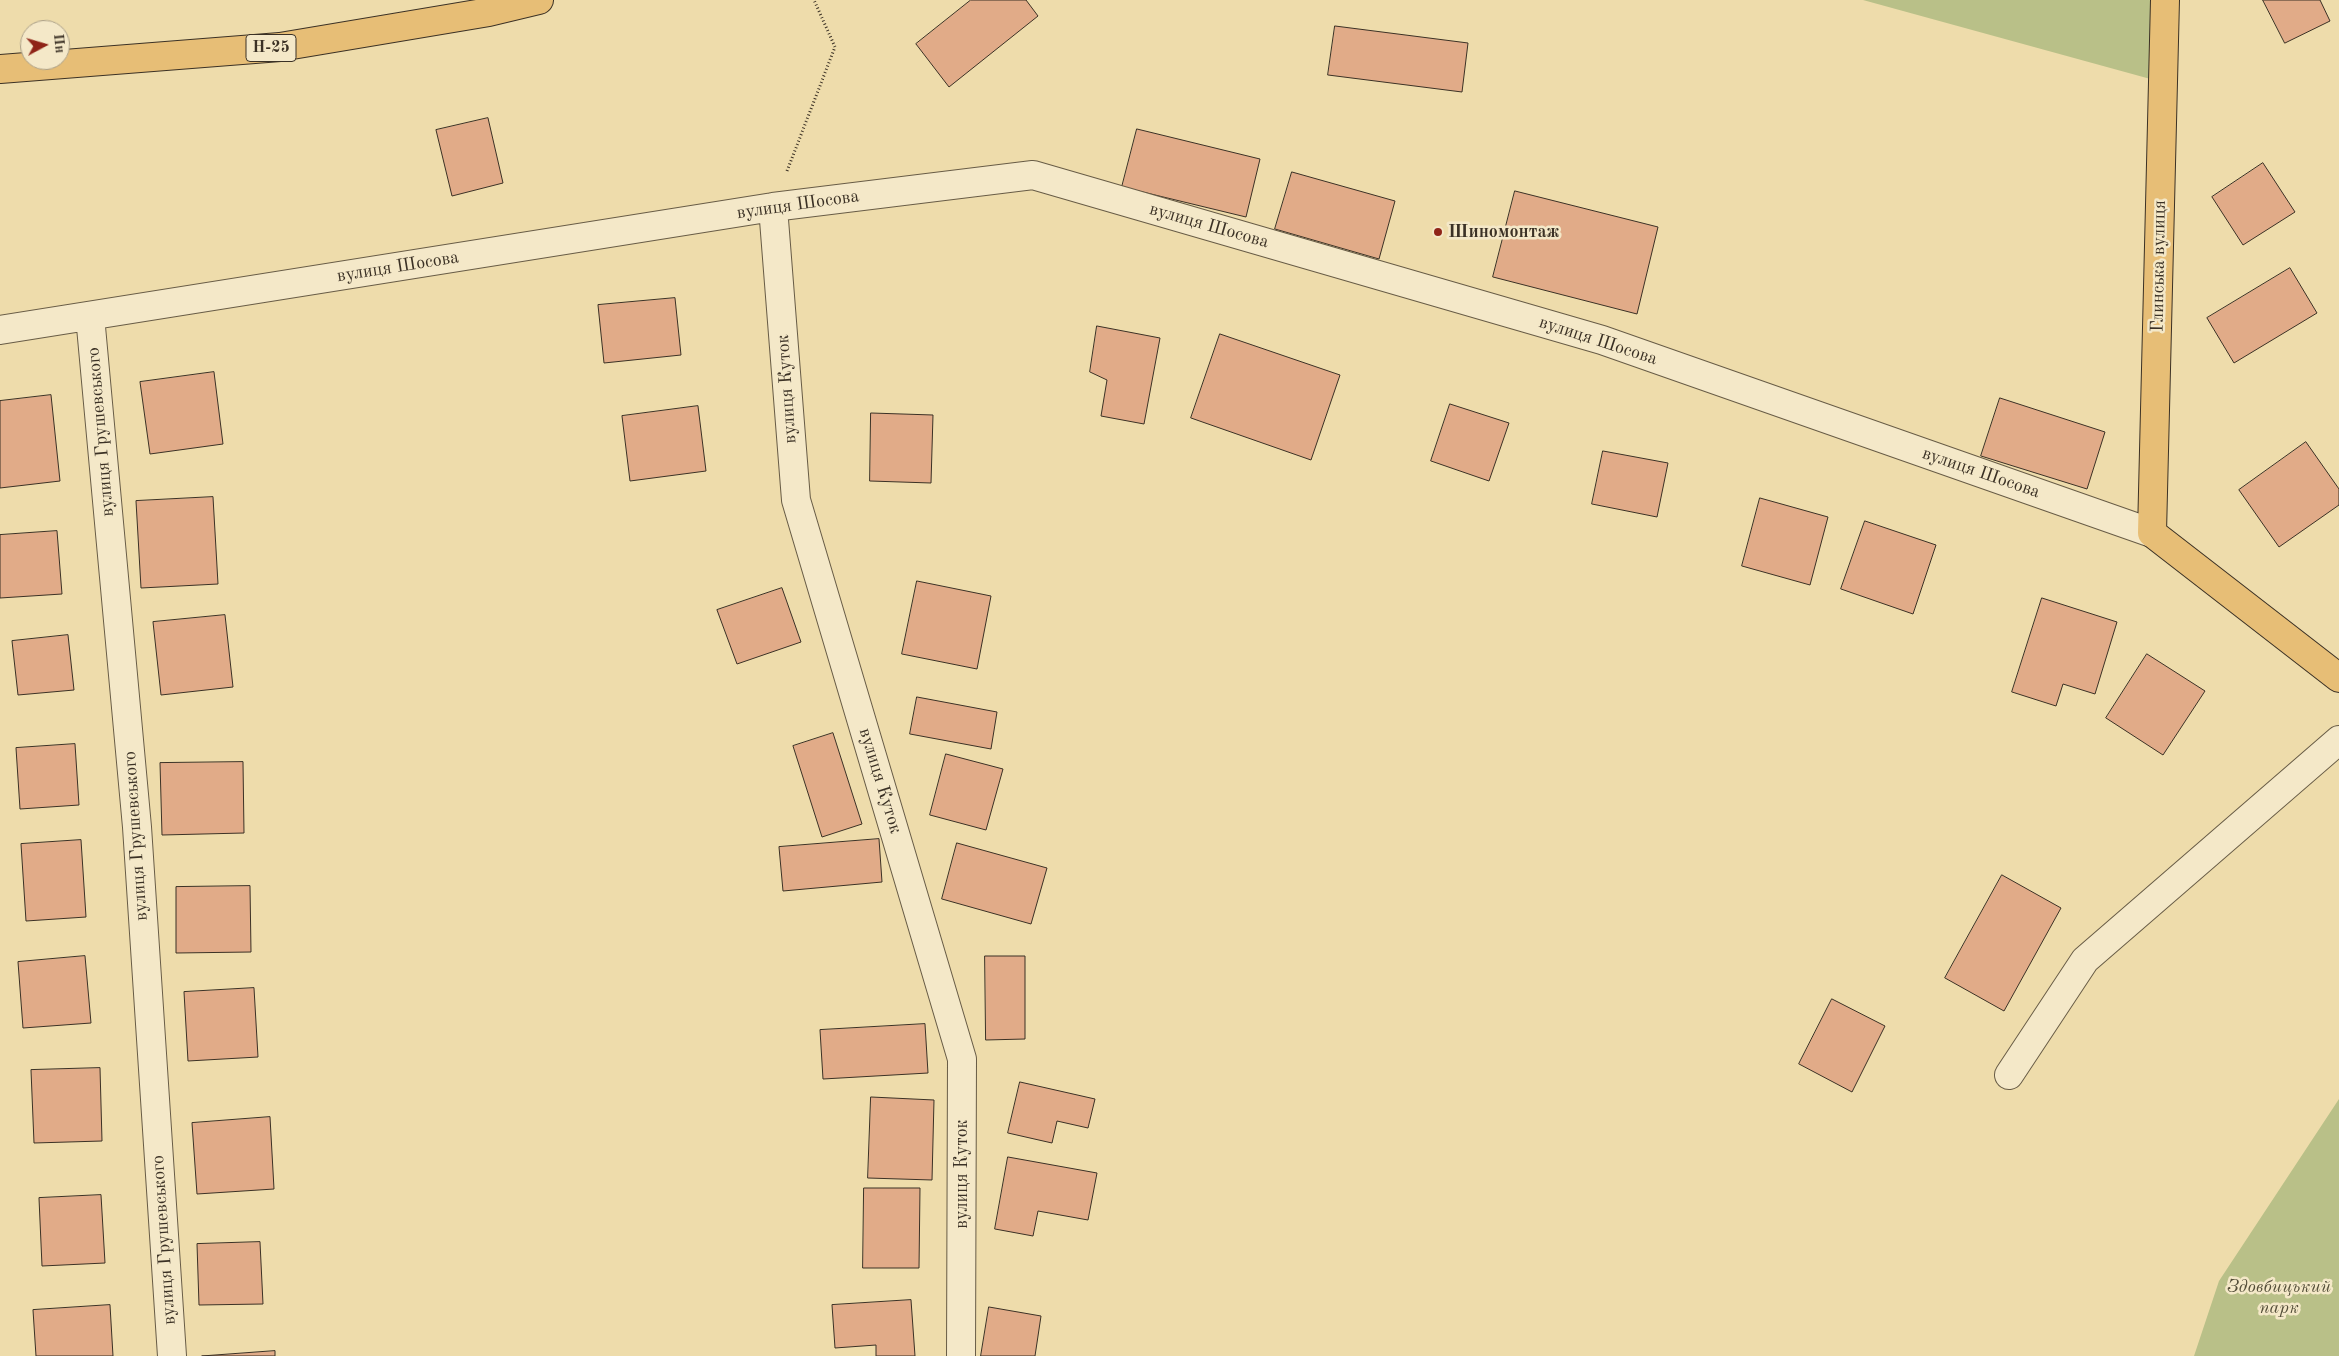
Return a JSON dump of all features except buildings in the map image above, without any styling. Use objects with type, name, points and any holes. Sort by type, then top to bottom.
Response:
[{"type":"main road","name":"Н-25","points":[[0,69],[280,47],[488,12],[539,0]]},
{"type":"main road","name":"Глинська вулиця","points":[[2152,532],[2165,0]]},
{"type":"main road","name":"вулиця Шосова","points":[[2152,532],[2339,678]]},
{"type":"street","name":"вулиця Шосова","points":[[0,330],[773,207],[1033,175],[1602,340],[2152,532]]},
{"type":"street","name":"вулиця Куток","points":[[773,207],[796,500],[962,1059],[961,1356]]},
{"type":"street","name":"вулиця Грушевського","points":[[90,316],[137,827],[172,1356]]},
{"type":"street","points":[[2009,1075],[2086,960],[2339,740]]},
{"type":"path","points":[[773,207],[835,47],[814,0]]},
{"type":"green space","points":[[1863,0],[2161,0],[2165,83]]},
{"type":"green space","name":"Здовбицький парк","points":[[2339,1099],[2339,1356],[2194,1356],[2219,1281]]},
{"type":"place","name":"Шиномонтаж","points":[[1438,232]]}]
